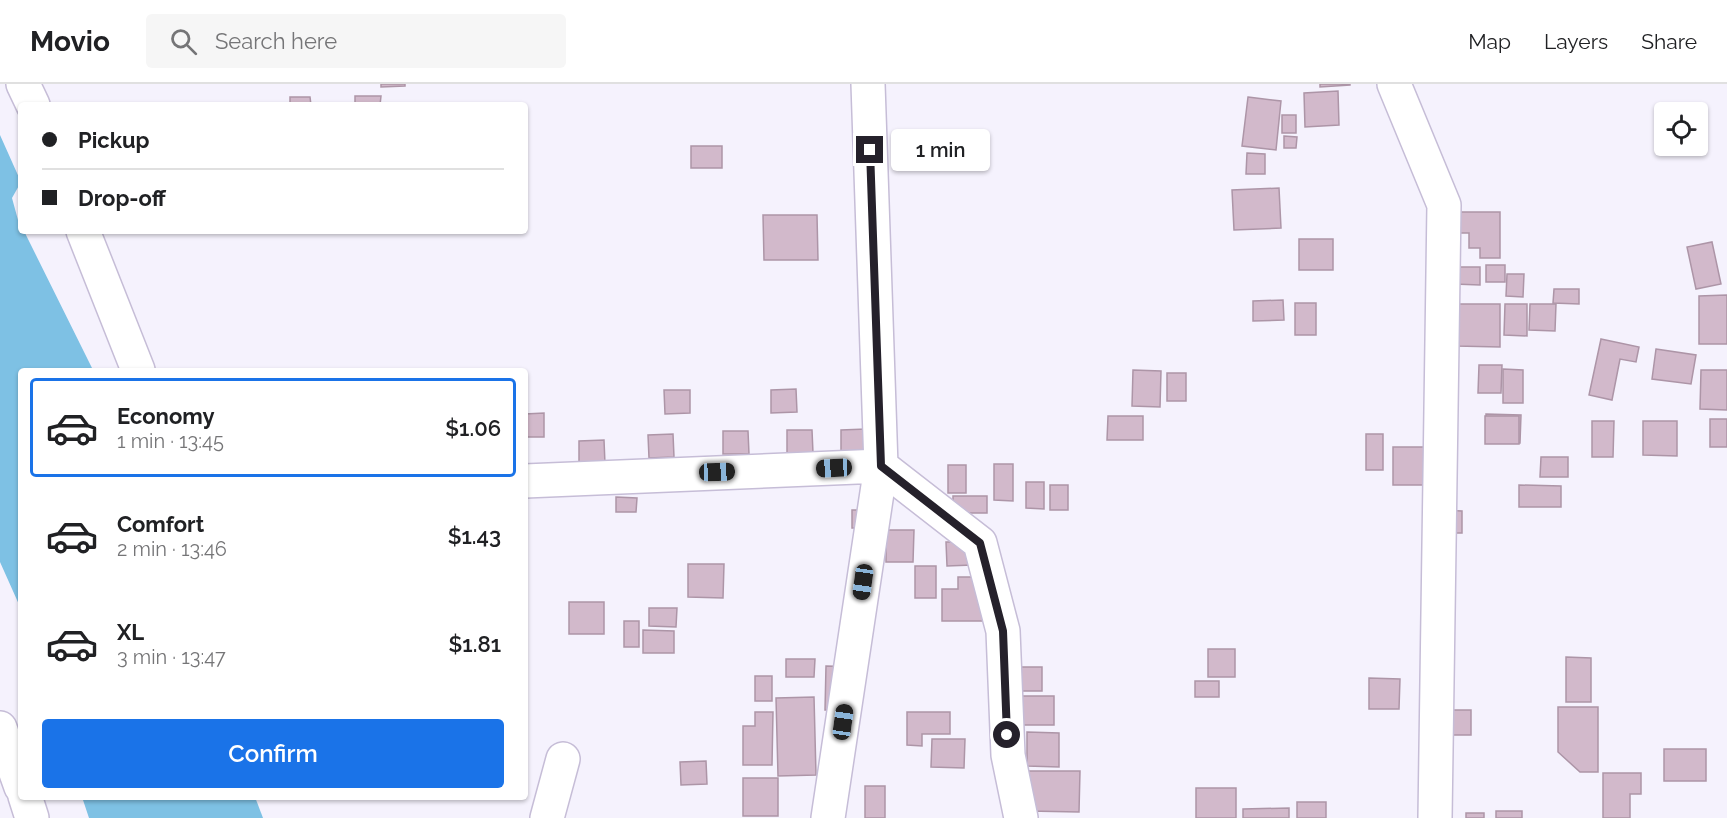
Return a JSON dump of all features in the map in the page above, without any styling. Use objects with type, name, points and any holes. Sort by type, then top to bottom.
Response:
[{"type":"street","points":[[23,84],[32,102]]},
{"type":"street","points":[[828,818],[881,466],[868,84]]},
{"type":"street","points":[[1394,84],[1444,205],[1435,818]]},
{"type":"street","points":[[84,234],[137,368]]},
{"type":"street","points":[[528,481],[881,466],[980,543],[1003,631],[1008,755],[1021,818]]},
{"type":"street","points":[[0,728],[18,778]]},
{"type":"street","points":[[547,818],[563,759]]},
{"type":"street","points":[[26,800],[32,818]]},
{"type":"water","points":[[0,135],[18,175],[18,187],[12,198],[18,220],[18,234],[25,234],[92,368],[18,368],[18,602],[0,562]]},
{"type":"water","points":[[83,800],[256,800],[263,818],[89,818]]},
{"type":"building","points":[[381,84],[405,84],[405,86],[381,87]]},
{"type":"building","points":[[1320,84],[1350,84],[1350,85],[1320,87]]},
{"type":"building","points":[[1338,91],[1339,125],[1305,127],[1304,93]]},
{"type":"building","points":[[355,96],[381,96],[380,102],[355,102]]},
{"type":"building","points":[[290,97],[310,97],[311,102],[290,102]]},
{"type":"building","points":[[1248,97],[1281,101],[1276,150],[1242,146]]},
{"type":"building","points":[[1282,115],[1296,115],[1296,133],[1282,133]]},
{"type":"building","points":[[1284,136],[1297,137],[1296,148],[1284,148]]},
{"type":"building","points":[[691,146],[722,146],[722,168],[691,168]]},
{"type":"building","points":[[1247,153],[1265,154],[1265,174],[1246,174]]},
{"type":"building","points":[[1279,188],[1281,228],[1234,230],[1232,190]]},
{"type":"building","points":[[1457,212],[1500,212],[1500,258],[1480,258],[1480,248],[1469,248],[1469,233],[1457,233]]},
{"type":"building","points":[[763,215],[817,215],[818,260],[764,260]]},
{"type":"building","points":[[1299,239],[1333,239],[1333,270],[1299,270]]},
{"type":"building","points":[[1712,242],[1721,284],[1696,289],[1687,247]]},
{"type":"building","points":[[1486,265],[1505,265],[1505,282],[1486,282]]},
{"type":"building","points":[[1455,267],[1480,267],[1480,285],[1454,284]]},
{"type":"building","points":[[1507,274],[1524,274],[1523,297],[1506,296]]},
{"type":"building","points":[[1554,289],[1579,289],[1579,304],[1553,303]]},
{"type":"building","points":[[1727,295],[1727,344],[1699,344],[1699,296]]},
{"type":"building","points":[[1283,300],[1284,320],[1253,321],[1253,301]]},
{"type":"building","points":[[1295,303],[1316,303],[1316,335],[1295,335]]},
{"type":"building","points":[[1456,304],[1500,304],[1500,347],[1456,346]]},
{"type":"building","points":[[1505,304],[1527,304],[1527,336],[1504,335]]},
{"type":"building","points":[[1530,304],[1556,304],[1555,331],[1529,330]]},
{"type":"building","points":[[1601,339],[1639,347],[1636,362],[1620,359],[1612,400],[1589,395]]},
{"type":"building","points":[[1656,349],[1696,355],[1691,384],[1652,379]]},
{"type":"building","points":[[1479,365],[1502,365],[1501,393],[1478,393]]},
{"type":"building","points":[[1503,369],[1523,370],[1523,403],[1503,403]]},
{"type":"building","points":[[1133,370],[1161,371],[1160,407],[1132,406]]},
{"type":"building","points":[[1701,370],[1727,370],[1727,410],[1700,409]]},
{"type":"building","points":[[1167,373],[1186,373],[1186,401],[1167,401]]},
{"type":"building","points":[[796,389],[797,412],[771,413],[771,390]]},
{"type":"building","points":[[664,390],[690,390],[690,413],[665,414]]},
{"type":"building","points":[[544,413],[544,437],[528,437],[528,414]]},
{"type":"building","points":[[1486,414],[1521,415],[1520,443],[1486,442]]},
{"type":"building","points":[[1108,416],[1143,416],[1143,440],[1107,440]]},
{"type":"building","points":[[1485,416],[1519,416],[1519,444],[1485,444]]},
{"type":"building","points":[[1710,419],[1727,419],[1727,447],[1710,447]]},
{"type":"building","points":[[1592,421],[1614,421],[1613,457],[1592,457]]},
{"type":"building","points":[[1643,421],[1677,421],[1677,456],[1643,455]]},
{"type":"building","points":[[866,429],[867,453],[841,453],[841,430]]},
{"type":"building","points":[[787,430],[812,430],[813,453],[787,454]]},
{"type":"building","points":[[723,431],[748,431],[749,454],[723,454]]},
{"type":"building","points":[[673,434],[674,457],[649,458],[648,435]]},
{"type":"building","points":[[1366,434],[1383,434],[1383,470],[1366,470]]},
{"type":"building","points":[[604,440],[605,464],[579,465],[579,441]]},
{"type":"building","points":[[1393,447],[1430,447],[1430,485],[1393,485]]},
{"type":"building","points":[[1541,457],[1568,457],[1568,477],[1540,477]]},
{"type":"building","points":[[994,464],[1013,464],[1013,501],[994,500]]},
{"type":"building","points":[[948,465],[966,465],[966,493],[948,493]]},
{"type":"building","points":[[1026,482],[1044,482],[1044,509],[1026,508]]},
{"type":"building","points":[[1050,485],[1068,485],[1068,510],[1050,510]]},
{"type":"building","points":[[1519,485],[1561,486],[1561,507],[1519,507]]},
{"type":"building","points":[[953,496],[987,496],[987,513],[953,513]]},
{"type":"building","points":[[616,497],[637,498],[636,512],[616,512]]},
{"type":"building","points":[[852,510],[883,510],[883,528],[852,528]]},
{"type":"building","points":[[1438,510],[1462,511],[1462,533],[1438,533]]},
{"type":"building","points":[[886,530],[914,530],[913,562],[886,562]]},
{"type":"building","points":[[946,542],[971,542],[972,565],[947,566]]},
{"type":"building","points":[[688,564],[724,564],[723,598],[688,597]]},
{"type":"building","points":[[915,566],[936,566],[936,598],[915,598]]},
{"type":"building","points":[[958,577],[986,577],[985,621],[942,621],[942,589],[958,589]]},
{"type":"building","points":[[569,602],[604,602],[604,634],[569,634]]},
{"type":"building","points":[[649,608],[677,608],[676,627],[649,626]]},
{"type":"building","points":[[624,621],[639,621],[639,647],[624,647]]},
{"type":"building","points":[[643,630],[674,631],[674,653],[643,653]]},
{"type":"building","points":[[1208,649],[1235,649],[1235,677],[1208,677]]},
{"type":"building","points":[[1566,657],[1591,658],[1591,702],[1566,702]]},
{"type":"building","points":[[786,659],[815,659],[814,677],[786,677]]},
{"type":"building","points":[[826,666],[861,667],[861,710],[825,710]]},
{"type":"building","points":[[1015,667],[1042,667],[1042,691],[1015,691]]},
{"type":"building","points":[[755,676],[772,676],[772,701],[755,701]]},
{"type":"building","points":[[1369,678],[1400,679],[1399,709],[1369,709]]},
{"type":"building","points":[[1195,681],[1219,681],[1219,697],[1195,697]]},
{"type":"building","points":[[1022,696],[1054,696],[1054,725],[1022,725]]},
{"type":"building","points":[[814,697],[816,775],[778,776],[776,698]]},
{"type":"building","points":[[1558,707],[1598,707],[1598,772],[1580,772],[1558,752]]},
{"type":"building","points":[[1435,710],[1471,710],[1471,735],[1435,735]]},
{"type":"building","points":[[755,712],[773,712],[772,765],[743,765],[743,726],[755,726]]},
{"type":"building","points":[[907,712],[950,712],[950,734],[922,734],[922,746],[907,745]]},
{"type":"building","points":[[1027,732],[1059,733],[1059,767],[1027,766]]},
{"type":"building","points":[[932,739],[965,739],[964,768],[931,767]]},
{"type":"building","points":[[1664,749],[1706,749],[1706,781],[1664,781]]},
{"type":"building","points":[[706,761],[707,784],[681,785],[680,762]]},
{"type":"building","points":[[1028,771],[1080,771],[1079,812],[1028,811]]},
{"type":"building","points":[[1603,773],[1641,773],[1641,794],[1630,794],[1630,818],[1603,818]]},
{"type":"building","points":[[743,778],[778,778],[778,816],[743,816]]},
{"type":"building","points":[[865,786],[885,786],[885,818],[865,818]]},
{"type":"building","points":[[1196,788],[1236,788],[1236,818],[1196,818]]},
{"type":"building","points":[[1297,802],[1326,802],[1326,818],[1297,818]]},
{"type":"building","points":[[1289,808],[1289,818],[1243,818],[1243,809]]},
{"type":"building","points":[[1496,811],[1522,811],[1522,818],[1496,818]]},
{"type":"building","points":[[1466,813],[1484,813],[1484,818],[1466,818]]},
{"type":"route","points":[[870,150],[881,466],[980,543],[1003,631],[1007,735]]}]
